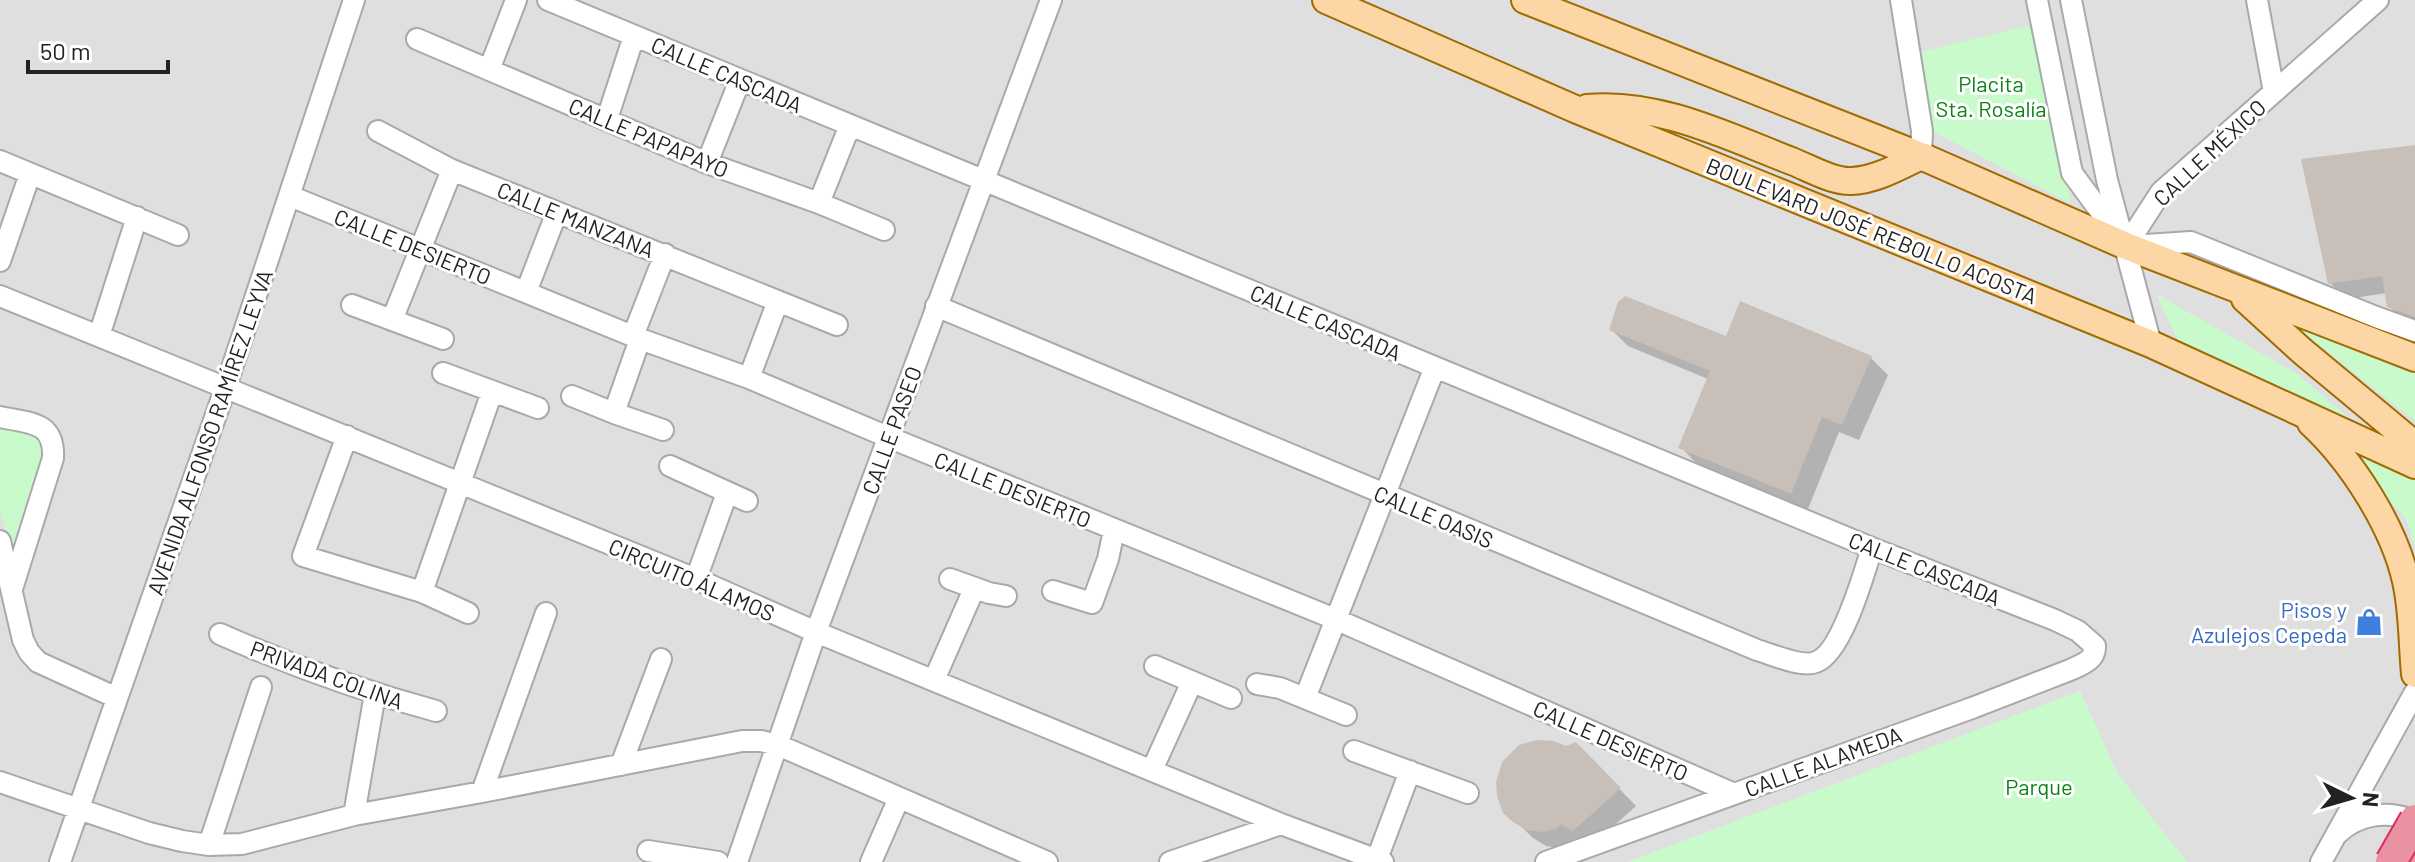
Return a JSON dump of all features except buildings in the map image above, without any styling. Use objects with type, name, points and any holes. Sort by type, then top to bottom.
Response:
[{"type":"highway","points":[[2391,862],[2415,821]]},
{"type":"main road","name":"BOULEVARD JOSÉ REBOLLO ACOSTA","points":[[1326,0],[1575,109],[2151,344],[2415,465]]},
{"type":"main road","points":[[1525,0],[1921,156],[2126,246],[2415,358]]},
{"type":"main road","points":[[1575,109],[1608,106],[1672,118],[1847,181],[1877,176],[1921,156]]},
{"type":"main road","points":[[2234,289],[2302,351],[2415,445]]},
{"type":"main road","points":[[2296,411],[2315,427],[2348,467],[2392,540],[2406,579],[2415,674]]},
{"type":"street","name":"AVENIDA ALFONSO RAMÍREZ LEYVA","points":[[60,862],[225,389],[354,0]]},
{"type":"street","points":[[489,70],[516,0]]},
{"type":"street","name":"CALLE CASCADA","points":[[548,0],[1872,548],[2055,620],[2093,642],[2095,652]]},
{"type":"street","name":"CALLE PASEO","points":[[737,862],[816,632],[1051,0]]},
{"type":"street","points":[[1901,0],[1922,131],[1921,156]]},
{"type":"street","points":[[2037,0],[2072,173],[2126,246]]},
{"type":"street","points":[[2071,0],[2107,180],[2151,344]]},
{"type":"street","points":[[2257,0],[2274,92]]},
{"type":"street","name":"CALLE MÉXICO","points":[[2126,246],[2161,192],[2378,0]]},
{"type":"street","points":[[607,119],[634,36]]},
{"type":"street","name":"CALLE PAPAPAYO","points":[[417,39],[707,163],[884,230]]},
{"type":"street","points":[[707,163],[740,80]]},
{"type":"street","points":[[819,203],[850,125]]},
{"type":"street","name":"CALLE MANZANA","points":[[378,131],[452,170],[837,325]]},
{"type":"street","points":[[0,161],[178,235]]},
{"type":"street","points":[[392,320],[452,170]]},
{"type":"street","points":[[0,261],[30,174]]},
{"type":"street","name":"CALLE DESIERTO","points":[[290,196],[636,338],[749,378],[1335,619],[1732,793]]},
{"type":"street","points":[[526,292],[557,212]]},
{"type":"street","points":[[99,336],[137,217]]},
{"type":"street","points":[[2126,246],[2191,242],[2415,331]]},
{"type":"street","points":[[614,413],[665,254]]},
{"type":"street","name":"CIRCUITO ÁLAMOS","points":[[0,296],[696,579],[816,632],[1281,824],[1380,861]]},
{"type":"street","points":[[749,378],[778,301]]},
{"type":"street","points":[[352,305],[443,339]]},
{"type":"street","name":"CALLE OASIS","points":[[936,306],[1757,650],[1801,663],[1815,663],[1834,645],[1846,623],[1872,548]]},
{"type":"street","points":[[1305,698],[1435,367]]},
{"type":"street","points":[[443,373],[538,408]]},
{"type":"street","points":[[422,592],[492,392]]},
{"type":"street","points":[[572,396],[663,430]]},
{"type":"street","points":[[0,417],[37,425],[48,432],[54,444],[53,458],[12,589]]},
{"type":"street","points":[[347,436],[303,556],[422,592],[468,613]]},
{"type":"street","points":[[670,466],[747,501]]},
{"type":"street","points":[[696,579],[727,493]]},
{"type":"street","points":[[1053,591],[1092,603],[1108,559],[1114,530]]},
{"type":"street","points":[[0,541],[23,640],[29,652],[38,662],[117,698]]},
{"type":"street","points":[[950,579],[974,589],[1006,596]]},
{"type":"street","points":[[934,680],[974,589]]},
{"type":"street","points":[[482,792],[546,613]]},
{"type":"street","name":"PRIVADA COLINA","points":[[220,634],[262,653],[375,694],[436,711]]},
{"type":"street","name":"CALLE ALAMEDA","points":[[1546,862],[1972,708],[2084,664],[2095,652]]},
{"type":"street","points":[[621,765],[661,659]]},
{"type":"street","points":[[1155,666],[1231,698]]},
{"type":"street","points":[[1152,770],[1192,682]]},
{"type":"street","points":[[1257,684],[1280,688],[1346,715]]},
{"type":"street","name":"PRIVADA COLINA","points":[[209,845],[261,687]]},
{"type":"street","points":[[2321,862],[2415,692]]},
{"type":"street","points":[[354,815],[375,694]]},
{"type":"street","points":[[0,782],[149,833],[209,845],[242,844],[354,815],[742,741],[761,741],[778,745],[1047,862]]},
{"type":"street","points":[[1354,751],[1468,793]]},
{"type":"street","points":[[1380,861],[1410,771]]},
{"type":"street","points":[[871,862],[899,798]]},
{"type":"street","points":[[2334,837],[2364,817],[2389,814],[2415,821]]},
{"type":"street","points":[[1170,862],[1281,824]]},
{"type":"street","points":[[648,851],[718,862]]},
{"type":"shaded area","points":[[0,0],[2415,0],[2415,862],[0,862]]},
{"type":"green space","name":"Placita Sta. Rosalía","points":[[2035,24],[2067,173],[2070,203],[1932,131],[1916,53]]},
{"type":"green space","points":[[2156,294],[2296,373],[2394,456],[2178,340]]},
{"type":"green space","points":[[2275,310],[2415,364],[2415,421]]},
{"type":"green space","points":[[0,415],[34,429],[50,446],[14,565],[0,510]]},
{"type":"green space","points":[[2338,442],[2415,471],[2415,547],[2406,519]]},
{"type":"green space","name":"Parque","points":[[2080,691],[2118,774],[2187,862],[1627,862]]},
{"type":"place","name":"Pisos y Azulejos Cepeda","points":[[2369,622]]}]
